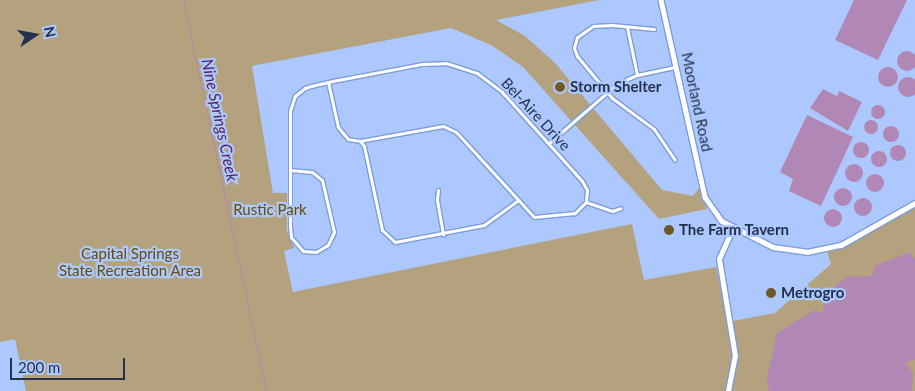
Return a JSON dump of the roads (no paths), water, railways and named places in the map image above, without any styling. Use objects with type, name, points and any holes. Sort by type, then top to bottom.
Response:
[{"type":"street","name":"Moorland Road","points":[[661,0],[705,197],[711,208],[733,227]]},
{"type":"street","points":[[654,29],[594,26],[584,30],[575,42],[577,56],[607,92],[654,129],[676,160]]},
{"type":"street","points":[[627,27],[637,75]]},
{"type":"street","name":"Bel-Aire Drive","points":[[290,170],[312,172],[324,186],[334,232],[328,245],[316,252],[302,251],[292,241],[290,170],[290,112],[295,96],[305,88],[328,82],[425,64],[461,66],[495,85],[582,181],[587,190],[586,202]]},
{"type":"street","points":[[549,144],[607,92],[637,75],[676,67]]},
{"type":"street","points":[[328,82],[338,127],[344,136],[360,142],[364,146],[382,230],[386,237],[399,243],[484,225],[517,200]]},
{"type":"street","points":[[360,142],[427,126],[451,128],[517,200],[539,219],[575,213],[586,202],[612,210],[621,208]]},
{"type":"street","points":[[438,190],[436,200],[444,234]]},
{"type":"street","points":[[728,391],[734,348],[719,259],[733,227],[772,247],[794,251],[818,251],[854,238],[915,202]]},
{"type":"waterway","name":"Nine Springs Creek","points":[[183,0],[266,391]]},
{"type":"place","name":"Storm Shelter","points":[[560,87]]},
{"type":"place","name":"The Farm Tavern","points":[[669,230]]},
{"type":"place","name":"Metrogro","points":[[771,293]]},
{"type":"park label","name":"Rustic Park","points":[[270,210]]},
{"type":"park label","name":"Capital Springs State Recreation Area","points":[[130,262]]}]
